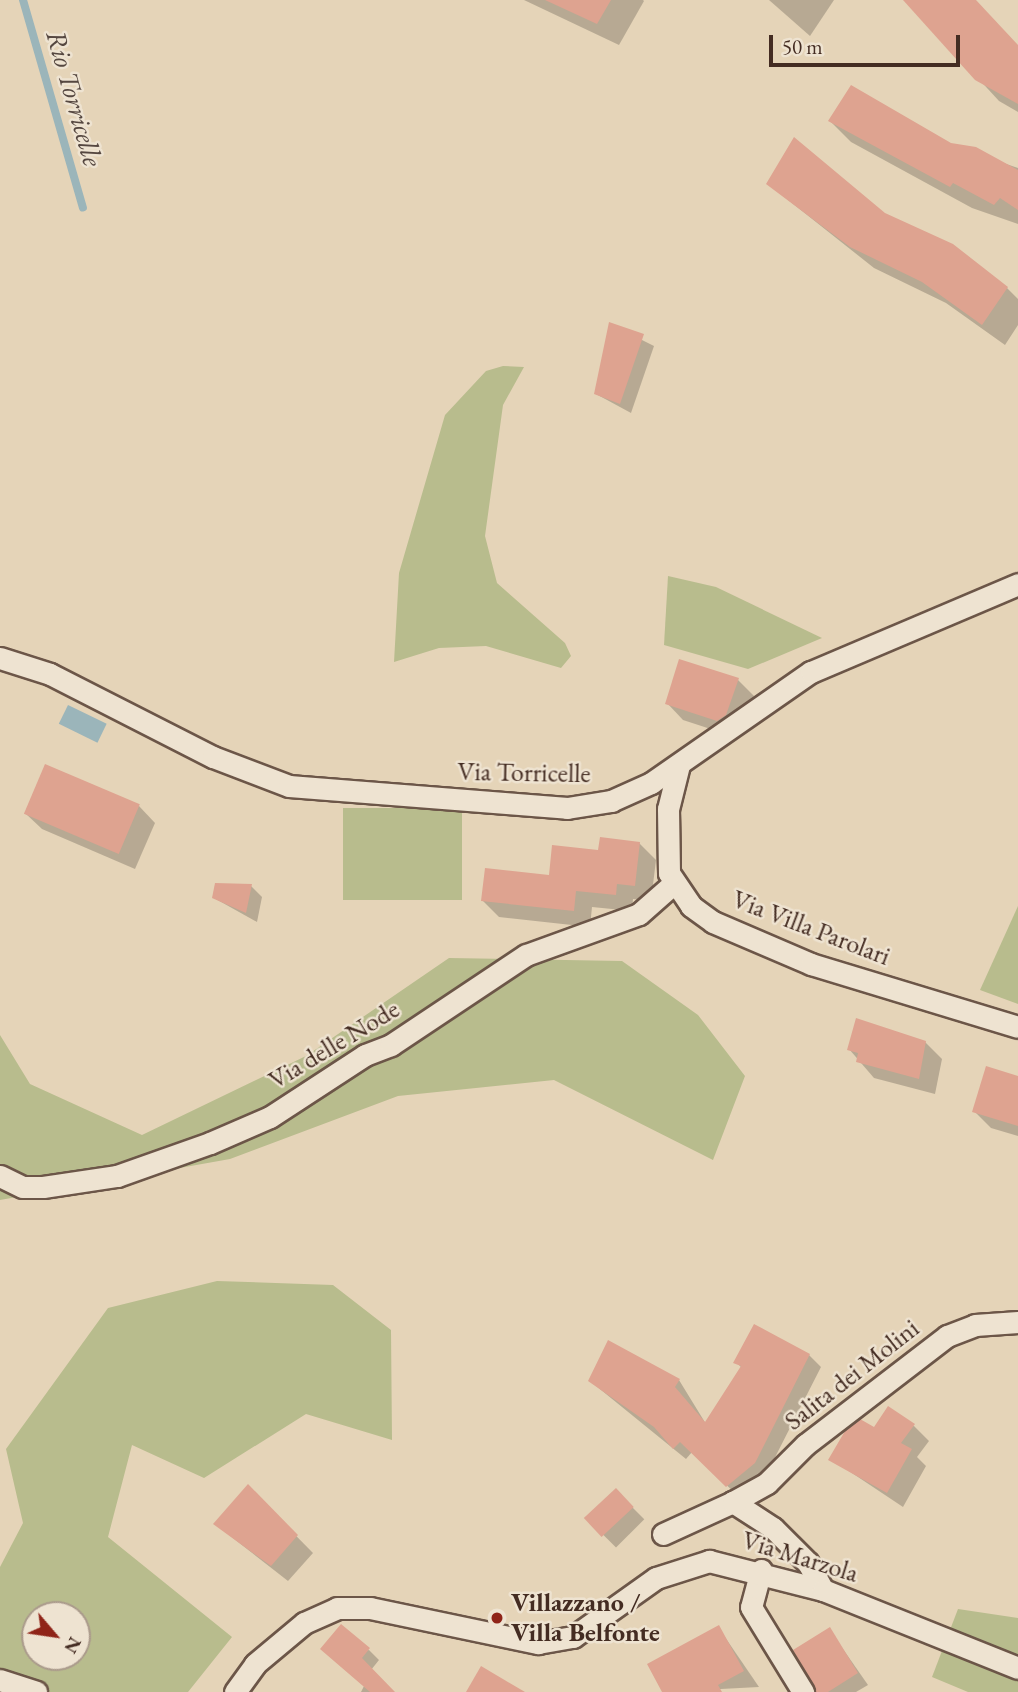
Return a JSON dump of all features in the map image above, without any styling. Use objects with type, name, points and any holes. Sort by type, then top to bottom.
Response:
[{"type":"street","name":"Via Torricelle","points":[[0,658],[50,674],[230,765],[310,790],[567,808],[611,801],[679,765],[811,673],[1018,584]]},
{"type":"street","points":[[672,886],[668,809],[679,765]]},
{"type":"street","name":"Via Villa Parolari","points":[[672,886],[713,922],[811,964],[1018,1027]]},
{"type":"street","name":"Via delle Node","points":[[0,1176],[23,1187],[117,1176],[234,1133],[390,1045],[480,981],[526,954],[639,914],[672,886]]},
{"type":"street","name":"Salita dei Molini","points":[[663,1534],[767,1483],[805,1445],[947,1336],[975,1325],[1018,1322]]},
{"type":"street","points":[[733,1502],[773,1528],[808,1563],[823,1590]]},
{"type":"street","name":"Via Marzola","points":[[235,1692],[255,1664],[304,1623],[337,1608],[370,1608],[538,1643],[573,1637],[683,1566],[709,1561],[761,1570],[823,1590],[1018,1668]]},
{"type":"street","points":[[761,1570],[751,1607],[803,1692]]},
{"type":"street","points":[[0,1680],[36,1692]]},
{"type":"green space","points":[[503,366],[524,367],[503,405],[485,536],[497,583],[565,643],[571,656],[561,668],[486,646],[439,648],[394,662],[399,573],[445,415],[486,371]]},
{"type":"green space","points":[[668,576],[716,587],[822,638],[748,669],[664,645]]},
{"type":"green space","points":[[343,808],[462,808],[462,900],[343,900]]},
{"type":"green space","points":[[1018,906],[1018,1004],[980,990]]},
{"type":"green space","points":[[449,958],[622,961],[698,1015],[745,1076],[713,1160],[554,1080],[398,1096],[230,1159],[0,1200],[0,1035],[30,1084],[142,1135],[306,1056]]},
{"type":"green space","points":[[217,1281],[333,1285],[391,1330],[392,1440],[306,1414],[204,1478],[132,1445],[108,1537],[232,1637],[188,1692],[12,1692],[0,1681],[0,1567],[23,1523],[6,1449],[108,1308]]},
{"type":"green space","points":[[958,1609],[1018,1618],[1018,1692],[968,1692],[932,1677]]},
{"type":"water","points":[[68,705],[107,724],[97,743],[59,724]]},
{"type":"building","points":[[545,0],[611,0],[597,24]]},
{"type":"building","points":[[903,0],[976,0],[1018,45],[1018,104],[975,80]]},
{"type":"building","points":[[851,85],[951,143],[976,147],[1018,170],[1018,210],[1000,198],[994,205],[953,183],[950,187],[828,121]]},
{"type":"building","points":[[794,137],[885,213],[953,244],[1008,287],[982,325],[922,282],[850,247],[766,184]]},
{"type":"building","points":[[609,322],[644,334],[620,404],[594,394]]},
{"type":"building","points":[[679,659],[739,678],[726,715],[717,721],[665,704]]},
{"type":"building","points":[[45,764],[140,804],[119,854],[24,814]]},
{"type":"building","points":[[600,837],[640,842],[635,886],[617,884],[616,895],[576,891],[574,911],[481,901],[485,868],[549,875],[552,845],[598,850]]},
{"type":"building","points":[[215,883],[252,884],[246,913],[212,898]]},
{"type":"building","points":[[856,1018],[926,1041],[919,1079],[856,1062],[858,1053],[847,1050]]},
{"type":"building","points":[[986,1066],[1018,1076],[1018,1126],[972,1112]]},
{"type":"building","points":[[754,1324],[810,1354],[755,1463],[726,1487],[680,1442],[673,1449],[654,1427],[588,1381],[608,1340],[680,1379],[675,1387],[705,1422],[741,1366],[733,1363]]},
{"type":"building","points":[[888,1406],[915,1424],[901,1443],[912,1449],[887,1493],[828,1460],[845,1431],[860,1419],[874,1427]]},
{"type":"building","points":[[248,1484],[298,1535],[271,1566],[213,1524]]},
{"type":"building","points":[[616,1488],[634,1507],[602,1537],[584,1518]]},
{"type":"building","points":[[341,1624],[370,1648],[362,1658],[395,1692],[370,1692],[320,1649]]},
{"type":"building","points":[[719,1625],[744,1671],[718,1685],[722,1692],[662,1692],[647,1664]]},
{"type":"building","points":[[830,1627],[858,1673],[828,1692],[816,1692],[793,1650]]},
{"type":"building","points":[[481,1666],[525,1692],[466,1692]]},
{"type":"waterway","name":"Rio Torricelle","points":[[23,0],[83,208]]},
{"type":"place","name":"Villazzano / Villa Belfonte","points":[[497,1618]]}]
